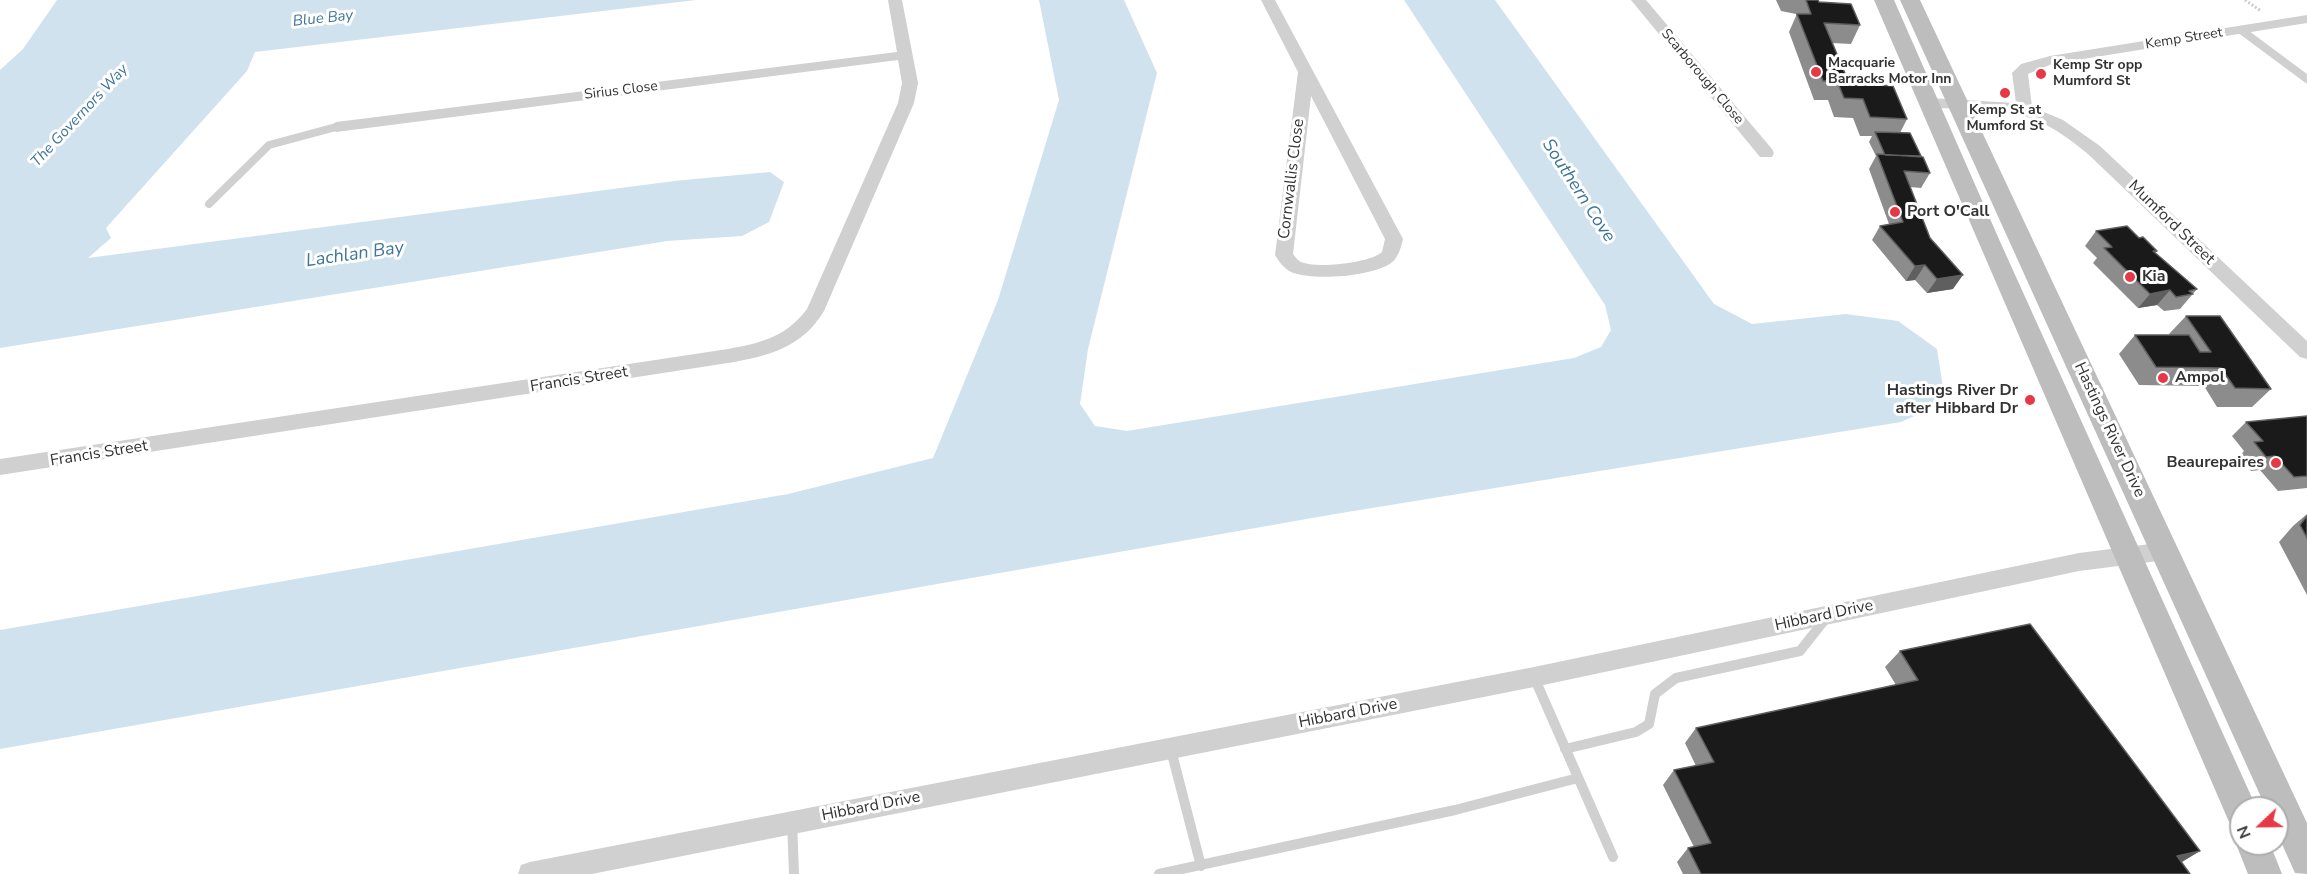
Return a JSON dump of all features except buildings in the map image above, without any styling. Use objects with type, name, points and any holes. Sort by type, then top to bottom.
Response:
[{"type":"main road","name":"Hastings River Drive","points":[[1884,0],[2234,796]]},
{"type":"main road","name":"Hastings River Drive","points":[[1910,0],[2307,861]]},
{"type":"main road","points":[[2258,856],[2265,874]]},
{"type":"street","name":"Francis Street","points":[[0,467],[728,356],[783,344],[803,329],[814,310],[906,103],[910,83],[895,0]]},
{"type":"street","name":"Cornwallis Close","points":[[1268,0],[1306,72],[1394,239],[1392,250],[1385,259],[1371,265],[1303,270],[1291,265],[1284,255],[1306,72]]},
{"type":"street","name":"Scarborough Close","points":[[1638,0],[1766,153]]},
{"type":"street","name":"Kemp Street","points":[[2025,110],[2020,73],[2026,67],[2050,60],[2307,19]]},
{"type":"street","name":"Sirius Close","points":[[336,127],[906,56]]},
{"type":"street","points":[[1929,103],[2025,110]]},
{"type":"street","name":"Mumford Street","points":[[2025,110],[2052,120],[2094,150],[2307,352]]},
{"type":"street","name":"Hibbard Drive","points":[[530,874],[1171,750],[2127,554],[2166,551]]},
{"type":"lane","points":[[2241,30],[2307,79]]},
{"type":"lane","points":[[209,204],[270,145],[336,127]]},
{"type":"lane","points":[[1565,749],[1636,732],[1649,723],[1655,694],[1676,678],[1800,651],[1828,615]]},
{"type":"lane","points":[[1534,677],[1613,857]]},
{"type":"lane","points":[[1171,750],[1201,866]]},
{"type":"lane","points":[[1159,874],[1455,810],[1578,778]]},
{"type":"lane","points":[[792,822],[794,874]]},
{"type":"water","points":[[57,0],[696,0],[255,52],[247,71],[106,228],[111,238],[88,258],[674,181],[770,172],[784,182],[769,222],[742,236],[667,241],[0,348],[0,70],[23,49]]},
{"type":"water","name":"Southern Cove","points":[[1039,0],[1124,0],[1157,73],[1088,349],[1080,404],[1095,426],[1127,431],[1574,358],[1601,347],[1611,330],[1605,305],[1404,0],[1495,0],[1714,304],[1752,324],[1846,314],[1898,321],[1937,349],[1944,394],[1921,413],[1901,422],[1335,514],[0,749],[0,630],[788,494],[933,458],[998,300],[1059,100]]},
{"type":"place","name":"Macquarie Barracks Motor Inn","points":[[1816,72]]},
{"type":"place","name":"Kemp Str opp Mumford St","points":[[2041,74]]},
{"type":"place","name":"Kemp St at Mumford St","points":[[2005,93]]},
{"type":"place","name":"Port O'Call","points":[[1895,212]]},
{"type":"place","name":"Kia","points":[[2130,277]]},
{"type":"place","name":"Ampol","points":[[2163,378]]},
{"type":"place","name":"Hastings River Dr after Hibbard Dr","points":[[2030,400]]},
{"type":"place","name":"Beaurepaires","points":[[2276,463]]},
{"type":"water label","name":"Blue Bay","points":[[323,19]]},
{"type":"water label","name":"The Governors Way","points":[[80,116]]},
{"type":"water label","name":"Lachlan Bay","points":[[355,255]]}]
